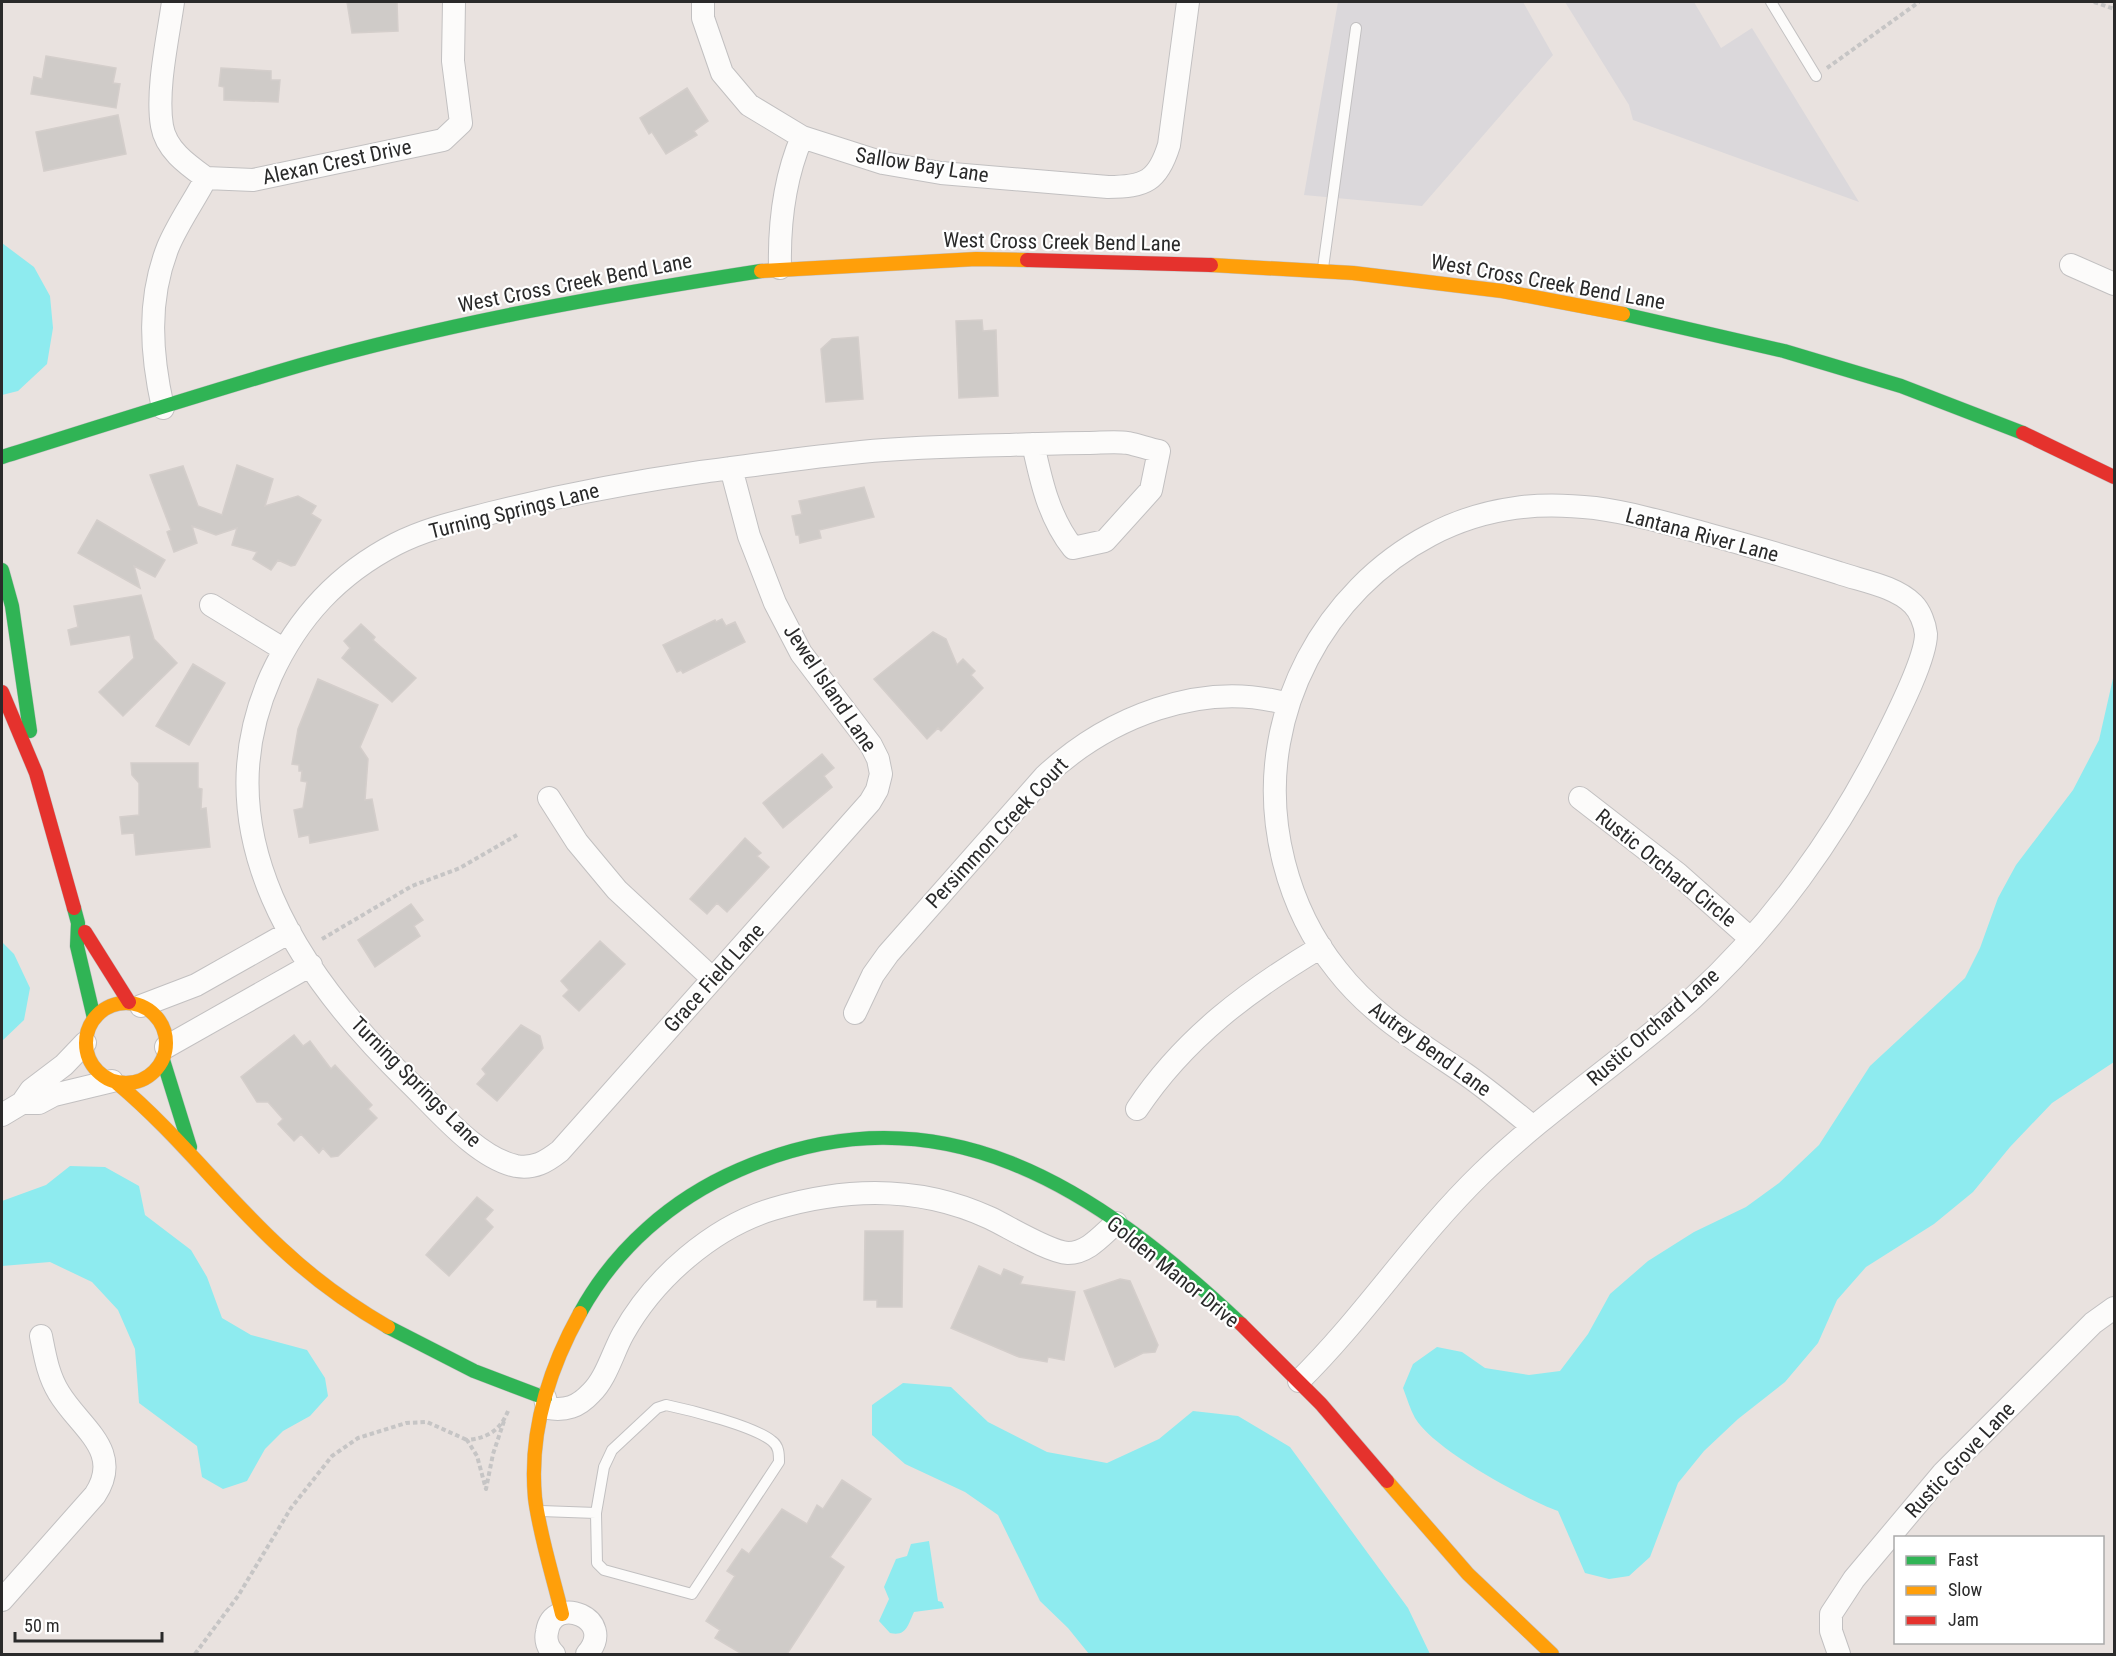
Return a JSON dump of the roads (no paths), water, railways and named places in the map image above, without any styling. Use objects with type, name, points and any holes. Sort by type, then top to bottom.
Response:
[{"type":"street","points":[[163,408],[155,371],[151,322],[159,277],[168,246],[206,178],[182,161],[162,128],[161,97],[173,2]]},
{"type":"street","name":"Alexan Crest Drive","points":[[206,178],[254,180],[442,140],[461,123],[453,61],[454,2]]},
{"type":"street","name":"Sallow Bay Lane","points":[[703,2],[703,18],[722,73],[749,105],[802,137],[883,163],[940,173],[1108,187],[1129,187],[1149,181],[1163,164],[1169,145],[1188,2]]},
{"type":"street","points":[[780,268],[780,225],[789,166],[802,137]]},
{"type":"street","name":"West Cross Creek Bend Lane","points":[[2,457],[302,365],[451,328],[596,297],[780,268],[976,259],[1165,262],[1322,272],[1502,291],[1645,318],[1784,351],[1912,390],[2035,438],[2115,477]]},
{"type":"street","points":[[2071,265],[2115,284]]},
{"type":"street","name":"Turning Springs Lane","points":[[530,1167],[499,1161],[475,1145],[382,1056],[338,1004],[311,965],[269,892],[256,859],[247,808],[248,764],[253,727],[267,685],[284,649],[306,614],[333,586],[366,561],[398,543],[437,526],[528,504],[645,481],[731,468],[865,451],[1033,444],[1126,443],[1159,452],[1151,490],[1105,541],[1073,548],[1058,530],[1042,486],[1033,444]]},
{"type":"street","name":"Jewel Island Lane","points":[[731,468],[749,536],[775,603],[801,653],[871,745],[881,774]]},
{"type":"street","name":"Lantana River Lane","points":[[1467,519],[1509,508],[1565,506],[1600,509],[1654,520],[1796,559],[1884,588],[1915,605],[1922,618]]},
{"type":"street","name":"Autrey Bend Lane","points":[[1467,519],[1401,551],[1368,578],[1325,630],[1296,680],[1287,704],[1275,765],[1277,833],[1295,895],[1321,947],[1357,995],[1383,1019],[1492,1093],[1533,1127]]},
{"type":"street","points":[[2,570],[12,606],[36,773]]},
{"type":"street","points":[[211,605],[284,649]]},
{"type":"street","name":"Rustic Orchard Lane","points":[[1299,1381],[1347,1332],[1405,1258],[1458,1197],[1533,1127],[1697,994],[1750,938],[1816,854],[1873,762],[1900,710],[1924,645],[1926,631],[1922,618]]},
{"type":"street","points":[[2,692],[36,773],[78,923],[77,946],[94,1018]]},
{"type":"street","name":"Persimmon Creek Court","points":[[855,1013],[873,975],[893,947],[1046,776],[1068,755],[1117,724],[1169,705],[1233,697],[1267,698],[1287,704]]},
{"type":"street","name":"Grace Field Lane","points":[[530,1167],[547,1161],[560,1151],[870,802],[877,790],[881,774]]},
{"type":"street","points":[[549,798],[577,842],[617,890],[713,979]]},
{"type":"street","name":"Rustic Orchard Circle","points":[[1580,798],[1678,874],[1750,938]]},
{"type":"street","points":[[78,923],[135,1004],[161,1022],[165,1053],[192,1154]]},
{"type":"street","points":[[290,932],[196,985],[135,1004],[104,1009],[94,1018],[88,1029],[85,1043],[87,1057],[94,1069],[115,1082],[168,1128],[283,1250],[329,1287],[378,1322],[430,1351],[486,1378],[545,1398],[547,1408],[561,1410],[579,1405],[594,1391],[624,1332],[651,1294],[686,1259],[722,1233],[759,1213],[810,1198],[853,1192],[893,1192],[941,1200],[987,1217],[1054,1250],[1067,1253],[1081,1252],[1116,1223]]},
{"type":"street","points":[[1137,1108],[1154,1082],[1203,1029],[1261,984],[1321,947]]},
{"type":"street","points":[[22,1103],[39,1103],[54,1095],[115,1082],[132,1084],[145,1079],[156,1071],[165,1053],[311,965]]},
{"type":"street","points":[[2,1115],[22,1103],[31,1090],[56,1073],[85,1043]]},
{"type":"street","name":"Golden Manor Drive","points":[[562,1614],[538,1510],[534,1463],[545,1398],[559,1351],[585,1301],[615,1258],[659,1216],[702,1187],[748,1165],[807,1145],[853,1137],[908,1137],[964,1146],[1015,1165],[1067,1192],[1116,1223],[1187,1277],[1299,1381],[1467,1573],[1552,1654]]},
{"type":"street","name":"Rustic Grove Lane","points":[[1839,1654],[1831,1631],[1831,1614],[1854,1579],[1942,1473],[2093,1323],[2115,1308]]},
{"type":"street","points":[[2,1600],[104,1482],[106,1468],[98,1443],[55,1386],[47,1370],[41,1336]]},
{"type":"street","points":[[554,1654],[547,1641],[547,1631],[552,1622],[562,1614],[577,1613],[591,1623],[595,1641],[587,1654]]},
{"type":"lane","points":[[1776,3],[1815,76]]},
{"type":"lane","points":[[1322,272],[1356,28]]},
{"type":"lane","points":[[666,1405],[733,1424],[773,1441],[779,1450],[779,1462],[692,1594],[604,1570],[597,1563],[596,1513],[604,1467],[612,1450],[657,1408],[666,1405]]},
{"type":"lane","points":[[538,1510],[596,1513]]},
{"type":"water","points":[[2,243],[34,267],[50,296],[53,328],[47,364],[18,391],[2,395]]},
{"type":"water","points":[[2114,674],[2114,1062],[2052,1103],[2010,1147],[1973,1192],[1934,1224],[1866,1267],[1837,1300],[1818,1343],[1785,1382],[1738,1419],[1704,1451],[1678,1483],[1650,1557],[1629,1576],[1609,1579],[1585,1573],[1558,1511],[1502,1484],[1459,1458],[1440,1444],[1415,1418],[1403,1388],[1413,1364],[1437,1347],[1462,1352],[1485,1368],[1529,1375],[1560,1371],[1588,1334],[1610,1294],[1648,1261],[1694,1232],[1746,1207],[1779,1183],[1819,1145],[1870,1066],[1965,978],[1980,948],[1998,898],[2016,865],[2073,790],[2099,740]]},
{"type":"water","points":[[2,942],[14,954],[30,988],[24,1020],[2,1041]]},
{"type":"water","points":[[70,1166],[105,1167],[139,1186],[145,1215],[191,1250],[207,1277],[222,1318],[251,1335],[307,1350],[325,1378],[328,1396],[310,1416],[283,1431],[265,1449],[247,1481],[223,1489],[202,1477],[197,1446],[139,1403],[135,1349],[118,1310],[92,1282],[50,1262],[2,1266],[2,1201],[46,1185]]},
{"type":"water","points":[[903,1383],[951,1387],[988,1422],[1047,1452],[1107,1463],[1159,1439],[1193,1411],[1238,1416],[1290,1447],[1408,1608],[1430,1654],[1089,1654],[1068,1628],[1040,1601],[998,1515],[965,1492],[905,1464],[872,1435],[872,1405]]},
{"type":"water","points":[[929,1541],[938,1601],[942,1602],[944,1608],[914,1612],[903,1631],[896,1634],[890,1633],[879,1621],[889,1599],[884,1587],[896,1559],[907,1556],[911,1544]]}]
